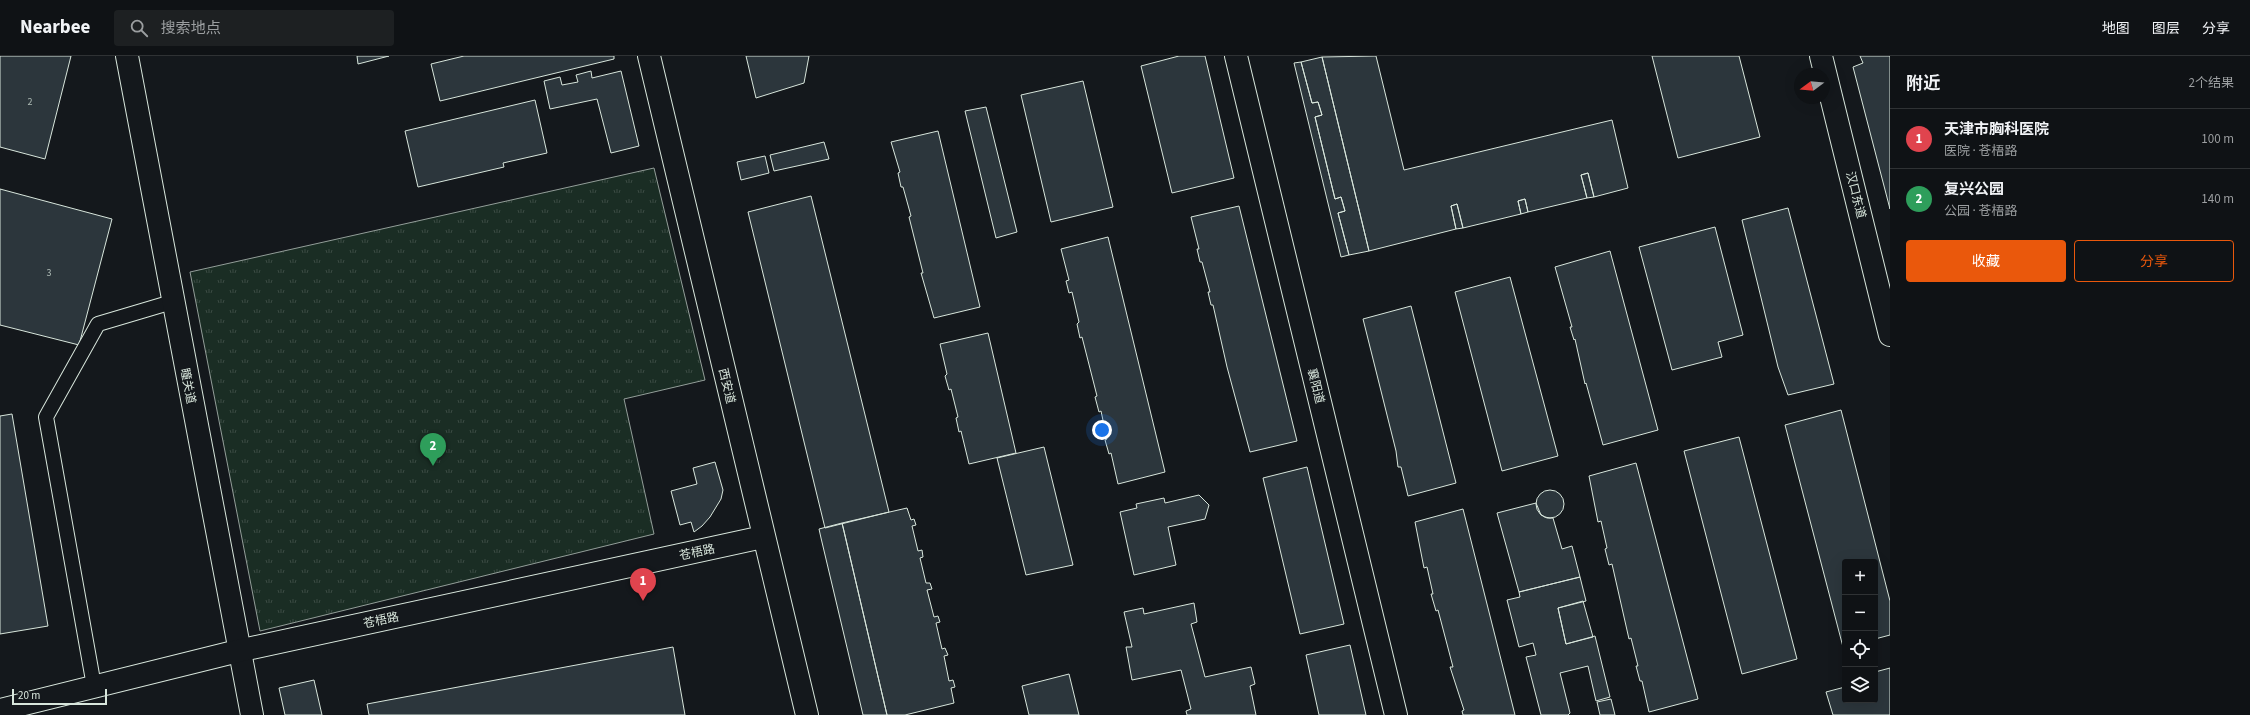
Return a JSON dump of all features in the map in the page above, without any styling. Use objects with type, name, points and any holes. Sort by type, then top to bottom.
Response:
[{"type":"street","name":"瞳关道","points":[[127,56],[238,651],[252,715]]},
{"type":"street","name":"西安道","points":[[649,56],[763,538],[807,715]]},
{"type":"street","name":"襄阳道","points":[[1236,56],[1396,715]]},
{"type":"street","name":"汉口东道","points":[[1821,56],[1890,335]]},
{"type":"street","name":"苍梧路","points":[[0,710],[238,651],[763,538]]},
{"type":"lane","points":[[94,686],[46,417],[98,324],[172,302]]},
{"type":"green space","points":[[654,168],[705,380],[624,399],[654,534],[260,631],[190,272]]},
{"type":"building","points":[[0,56],[71,56],[45,159],[0,147]]},
{"type":"building","points":[[357,56],[389,56],[358,64]]},
{"type":"building","points":[[464,56],[614,56],[614,59],[440,101],[431,64]]},
{"type":"building","points":[[746,56],[809,56],[804,83],[756,98]]},
{"type":"building","points":[[1179,56],[1205,56],[1234,178],[1172,193],[1141,66]]},
{"type":"building","points":[[1376,56],[1404,170],[1612,120],[1628,188],[1594,197],[1588,173],[1581,175],[1587,198],[1528,212],[1525,199],[1518,201],[1521,214],[1463,228],[1457,204],[1451,206],[1456,229],[1369,251],[1322,57]]},
{"type":"building","points":[[1652,56],[1739,56],[1760,137],[1678,158]]},
{"type":"building","points":[[1860,56],[1890,56],[1890,209],[1853,67],[1863,63]]},
{"type":"building","points":[[1322,57],[1369,251],[1349,255],[1338,213],[1345,211],[1341,197],[1335,199],[1315,117],[1322,115],[1318,102],[1312,103],[1301,62]]},
{"type":"building","points":[[1301,62],[1312,103],[1318,102],[1322,115],[1315,117],[1335,199],[1341,197],[1345,211],[1338,213],[1349,255],[1341,257],[1294,63]]},
{"type":"building","points":[[591,71],[592,78],[621,71],[639,146],[611,153],[597,99],[550,109],[544,81],[560,77],[562,85],[578,82],[576,75]]},
{"type":"building","points":[[1083,81],[1113,207],[1051,222],[1021,95]]},
{"type":"building","points":[[535,100],[547,153],[503,163],[504,167],[418,187],[405,131]]},
{"type":"building","points":[[986,107],[1017,232],[996,238],[965,111]]},
{"type":"building","points":[[938,131],[980,307],[934,318],[921,273],[923,273],[909,217],[911,216],[903,187],[901,187],[898,173],[900,172],[891,142]]},
{"type":"building","points":[[824,142],[829,159],[774,171],[770,155]]},
{"type":"building","points":[[765,156],[769,173],[741,180],[737,162]]},
{"type":"building","points":[[1588,173],[1594,197],[1587,198],[1581,175]]},
{"type":"building","points":[[0,189],[112,219],[79,345],[0,325]]},
{"type":"building","points":[[811,196],[889,512],[825,528],[748,212]]},
{"type":"building","points":[[1525,199],[1528,212],[1521,214],[1518,201]]},
{"type":"building","points":[[1457,204],[1463,228],[1456,229],[1451,206]]},
{"type":"building","points":[[1239,206],[1297,441],[1250,452],[1227,367],[1213,305],[1211,305],[1208,292],[1210,292],[1202,262],[1200,262],[1197,249],[1199,249],[1191,217]]},
{"type":"building","points":[[1788,208],[1834,384],[1788,395],[1778,367],[1742,220]]},
{"type":"building","points":[[1715,227],[1743,335],[1718,342],[1722,357],[1672,370],[1639,247]]},
{"type":"building","points":[[1108,237],[1165,472],[1118,484],[1111,453],[1109,454],[1105,440],[1107,439],[1101,411],[1099,412],[1095,397],[1097,396],[1082,337],[1080,338],[1077,324],[1079,322],[1072,292],[1069,293],[1066,281],[1069,280],[1061,249]]},
{"type":"building","points":[[1610,251],[1658,430],[1603,445],[1586,383],[1585,384],[1575,339],[1574,340],[1570,327],[1572,327],[1555,267]]},
{"type":"building","points":[[1510,277],[1558,456],[1502,471],[1455,292]]},
{"type":"building","points":[[1411,306],[1456,483],[1408,496],[1401,467],[1398,467],[1396,451],[1363,319]]},
{"type":"building","points":[[988,333],[1016,453],[969,464],[961,431],[959,432],[956,418],[958,417],[951,389],[949,390],[945,376],[947,374],[940,344]]},
{"type":"building","points":[[1841,410],[1890,601],[1890,635],[1878,638],[1878,559],[1842,559],[1842,643],[1785,425]]},
{"type":"building","points":[[12,414],[48,626],[0,634],[0,416]]},
{"type":"building","points":[[1739,437],[1797,659],[1742,674],[1684,451]]},
{"type":"building","points":[[1044,447],[1073,565],[1026,575],[997,458]]},
{"type":"building","points":[[715,462],[723,490],[721,499],[710,517],[694,532],[691,522],[680,525],[671,491],[697,484],[693,468]]},
{"type":"building","points":[[1636,463],[1698,699],[1649,712],[1642,681],[1640,681],[1636,666],[1638,666],[1631,638],[1629,639],[1612,564],[1609,565],[1601,521],[1598,522],[1589,476]]},
{"type":"building","points":[[1307,467],[1344,624],[1300,634],[1263,478]]},
{"type":"building","points":[[1550,490],[1560,494],[1564,504],[1560,514],[1550,518],[1540,514],[1536,504],[1540,494]]},
{"type":"building","points":[[1199,495],[1209,505],[1205,519],[1168,527],[1176,565],[1134,575],[1120,512],[1137,508],[1136,504],[1164,498],[1165,503]]},
{"type":"building","points":[[1536,503],[1541,515],[1547,518],[1553,518],[1562,549],[1572,546],[1580,577],[1519,592],[1497,513]]},
{"type":"building","points":[[907,508],[911,520],[914,519],[916,525],[912,526],[918,551],[922,550],[923,557],[920,558],[926,583],[930,583],[932,589],[927,590],[934,617],[938,616],[940,622],[936,623],[942,649],[945,648],[948,655],[944,656],[949,681],[953,680],[955,687],[951,688],[954,703],[905,715],[887,715],[842,523]]},
{"type":"building","points":[[1463,509],[1515,715],[1463,715],[1462,711],[1464,710],[1450,667],[1453,667],[1438,610],[1436,611],[1431,594],[1433,594],[1427,567],[1424,568],[1415,522]]},
{"type":"building","points":[[842,523],[887,715],[863,715],[821,538],[819,529]]},
{"type":"building","points":[[1580,577],[1586,601],[1558,608],[1566,644],[1595,636],[1610,697],[1596,701],[1588,666],[1560,673],[1570,713],[1568,715],[1541,715],[1526,657],[1536,655],[1533,643],[1519,647],[1507,600],[1520,597],[1519,592]]},
{"type":"building","points":[[1583,601],[1593,637],[1566,644],[1558,608]]},
{"type":"building","points":[[1194,603],[1197,622],[1191,624],[1205,677],[1251,667],[1255,684],[1250,686],[1256,715],[1187,715],[1186,711],[1191,709],[1181,670],[1132,680],[1126,647],[1132,647],[1124,612],[1143,608],[1144,614]]},
{"type":"building","points":[[1350,645],[1366,715],[1319,715],[1306,655]]},
{"type":"building","points":[[673,647],[685,715],[369,715],[367,704]]},
{"type":"building","points":[[1890,668],[1890,715],[1833,715],[1826,692],[1842,688],[1842,703],[1878,703],[1878,671]]},
{"type":"building","points":[[1069,674],[1079,715],[1029,715],[1022,686]]},
{"type":"building","points":[[314,680],[322,715],[285,715],[279,688]]},
{"type":"building","points":[[1611,699],[1615,715],[1600,715],[1597,702]]},
{"type":"place","name":"复兴公园","points":[[433,466]]},
{"type":"place","name":"天津市胸科医院","points":[[643,601]]}]
